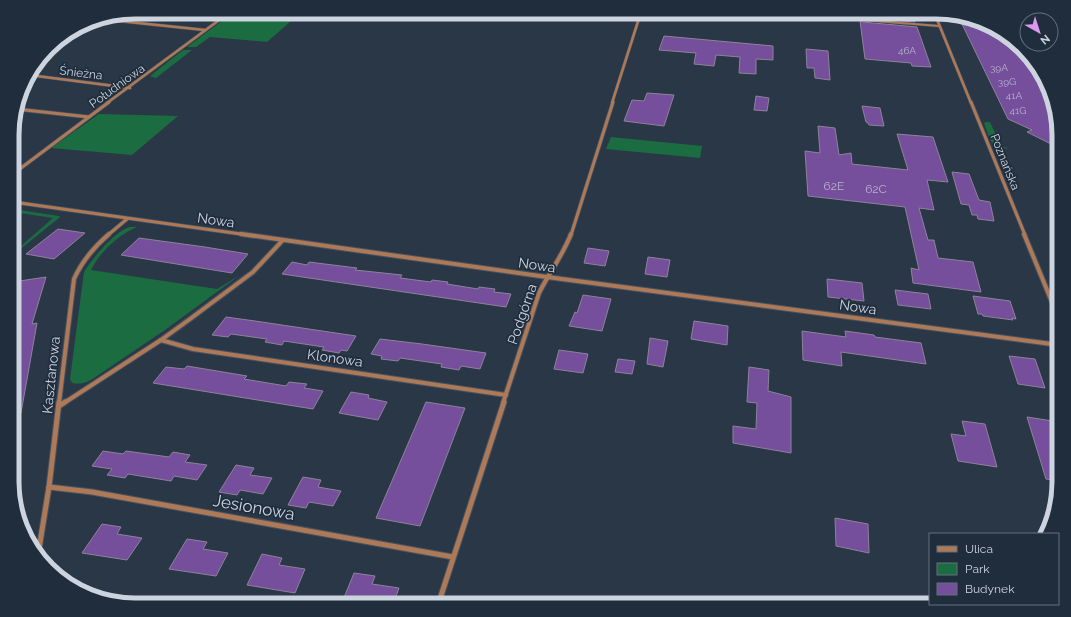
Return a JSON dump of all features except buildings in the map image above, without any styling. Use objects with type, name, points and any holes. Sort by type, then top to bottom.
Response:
[{"type":"street","name":"Południowa","points":[[19,170],[220,19]]},
{"type":"street","name":"Podgórna","points":[[440,598],[539,293],[547,277],[566,248],[574,227],[639,19]]},
{"type":"street","name":"Poznańska","points":[[937,19],[1052,302]]},
{"type":"street","points":[[115,21],[205,30]]},
{"type":"street","name":"Śnieżna","points":[[36,76],[130,88]]},
{"type":"street","points":[[22,110],[89,117]]},
{"type":"street","name":"Nowa","points":[[19,203],[547,277],[1052,343]]},
{"type":"street","name":"Kasztanowa","points":[[39,547],[49,487],[70,305],[75,275],[88,255],[127,219]]},
{"type":"street","points":[[59,406],[161,340],[253,272],[282,240]]},
{"type":"street","name":"Klonowa","points":[[161,340],[193,348],[506,394]]},
{"type":"street","name":"Jesionowa","points":[[49,487],[92,492],[453,557]]},
{"type":"lane","points":[[863,20],[940,26]]},
{"type":"green space","points":[[225,19],[293,19],[267,42],[210,37],[196,47],[187,47]]},
{"type":"green space","points":[[183,50],[192,50],[156,78],[150,76]]},
{"type":"green space","points":[[99,114],[178,116],[132,155],[51,148]]},
{"type":"green space","points":[[990,122],[1001,146],[1010,149],[994,145],[984,123]]},
{"type":"green space","points":[[611,137],[702,146],[700,158],[606,149]]},
{"type":"green space","points":[[19,210],[60,217],[19,250],[19,248],[53,218],[19,213]]},
{"type":"green space","points":[[137,227],[116,239],[99,257],[91,270],[217,289],[240,275],[165,330],[91,380],[77,384],[72,383],[70,379],[84,272],[92,260],[111,239],[124,229]]}]
